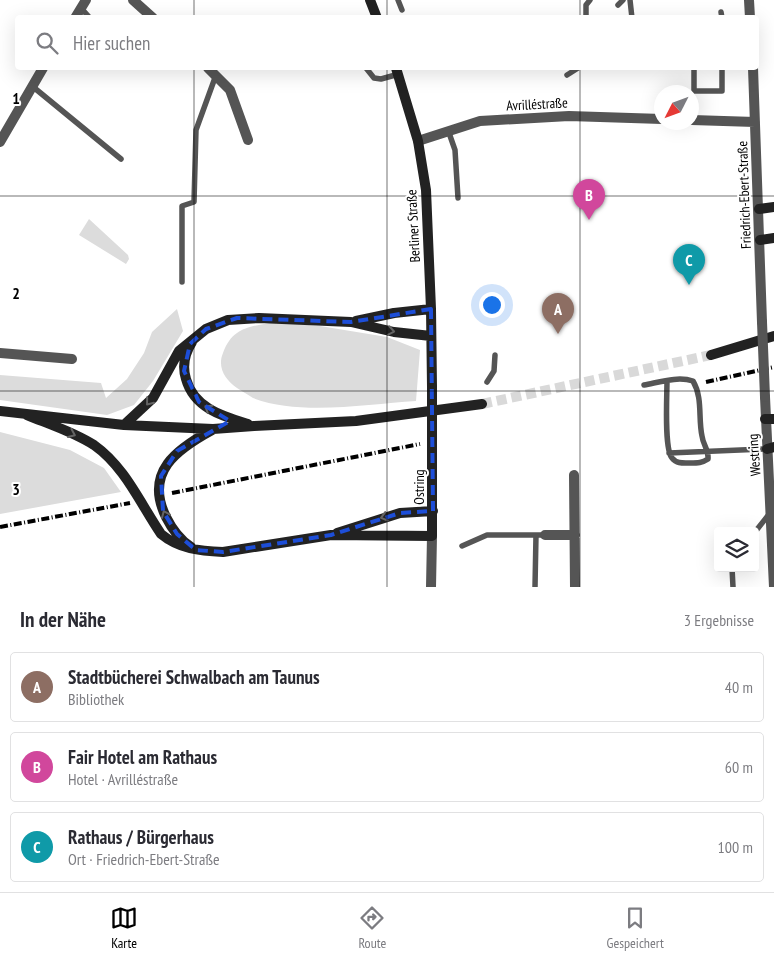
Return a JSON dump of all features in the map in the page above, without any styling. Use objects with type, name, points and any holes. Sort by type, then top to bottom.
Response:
[{"type":"main road","points":[[370,0],[376,15]]},
{"type":"main road","name":"Berliner Straße","points":[[398,71],[418,141],[426,196],[432,387]]},
{"type":"main road","points":[[759,208],[774,207]]},
{"type":"main road","points":[[760,240],[774,238]]},
{"type":"main road","points":[[351,322],[394,313],[431,309]]},
{"type":"main road","points":[[124,425],[153,398],[179,350],[197,335],[217,323],[237,318],[351,322],[394,332],[431,336]]},
{"type":"main road","points":[[197,335],[190,344],[184,358],[184,371],[191,393],[199,402],[219,415],[254,426]]},
{"type":"main road","points":[[710,355],[774,336]]},
{"type":"main road","name":"Ostring","points":[[432,387],[432,536]]},
{"type":"main road","points":[[0,411],[124,425],[213,430],[254,426],[356,422],[482,404]]},
{"type":"main road","points":[[27,415],[82,438],[107,456],[128,481],[161,534],[177,544],[196,550],[223,552],[331,535],[400,513],[432,511]]},
{"type":"main road","points":[[196,550],[186,544],[169,523],[163,511],[159,487],[168,462],[177,451],[213,430]]},
{"type":"main road","points":[[331,535],[432,536]]},
{"type":"street","points":[[133,0],[150,15]]},
{"type":"street","points":[[749,0],[750,15]]},
{"type":"street","points":[[77,15],[84,4]]},
{"type":"street","points":[[0,142],[42,70]]},
{"type":"street","points":[[210,70],[230,90],[248,140]]},
{"type":"street","name":"Friedrich-Ebert-Straße","points":[[753,70],[762,322]]},
{"type":"street","name":"Avrilléstraße","points":[[418,141],[480,121],[580,116],[654,119]]},
{"type":"street","points":[[699,120],[755,122]]},
{"type":"street","name":"Westring","points":[[762,322],[765,397],[770,419],[774,585]]},
{"type":"street","points":[[0,353],[72,360]]},
{"type":"street","points":[[574,475],[575,587]]},
{"type":"street","points":[[541,535],[575,535]]},
{"type":"street","name":"Ostring","points":[[431,587],[432,536]]},
{"type":"lane","points":[[398,0],[402,10]]},
{"type":"lane","points":[[586,15],[586,5],[590,0]]},
{"type":"lane","points":[[618,6],[623,0]]},
{"type":"lane","points":[[630,0],[632,15]]},
{"type":"lane","points":[[368,70],[374,78],[381,79],[398,71]]},
{"type":"lane","points":[[567,74],[574,70]]},
{"type":"lane","points":[[694,70],[694,91],[722,91],[722,70]]},
{"type":"lane","points":[[182,282],[182,206],[194,202],[196,130],[216,75]]},
{"type":"lane","points":[[32,86],[121,159]]},
{"type":"lane","points":[[448,130],[455,150],[458,198]]},
{"type":"lane","points":[[487,382],[494,371],[495,355]]},
{"type":"lane","points":[[644,385],[667,381],[686,379],[694,381],[699,391],[702,436],[709,452],[708,459],[702,463],[678,463],[669,453],[667,381]]},
{"type":"lane","points":[[669,453],[771,448]]},
{"type":"lane","points":[[759,527],[771,512]]},
{"type":"lane","points":[[462,546],[487,535],[541,535],[536,587]]},
{"type":"lane","points":[[732,572],[733,587]]},
{"type":"highlighted area","points":[[431,309],[433,511],[400,513],[331,535],[223,552],[196,550],[177,534],[163,511],[161,476],[177,451],[230,421],[199,402],[184,371],[190,344],[206,329],[237,318],[351,322]]},
{"type":"shaded area","points":[[89,219],[128,255],[129,259],[126,264],[79,235]]},
{"type":"shaded area","points":[[177,309],[183,331],[153,381],[134,405],[107,415],[0,400],[0,375],[101,383],[106,398],[127,379],[144,353],[152,332]]},
{"type":"shaded area","points":[[275,322],[320,326],[387,337],[420,350],[416,401],[312,408],[271,403],[253,398],[229,381],[223,373],[221,358],[232,337],[244,329]]},
{"type":"shaded area","points":[[0,432],[70,450],[104,468],[121,492],[0,514]]},
{"type":"tunnel","points":[[482,404],[711,355]]},
{"type":"railway","points":[[706,382],[774,367]]},
{"type":"railway","points":[[172,493],[420,444]]},
{"type":"railway","points":[[0,527],[130,503]]},
{"type":"place","name":"Fair Hotel am Rathaus","points":[[589,220]]},
{"type":"place","name":"Rathaus / Bürgerhaus","points":[[689,285]]},
{"type":"place","name":"Stadtbücherei Schwalbach am Taunus","points":[[558,334]]}]
